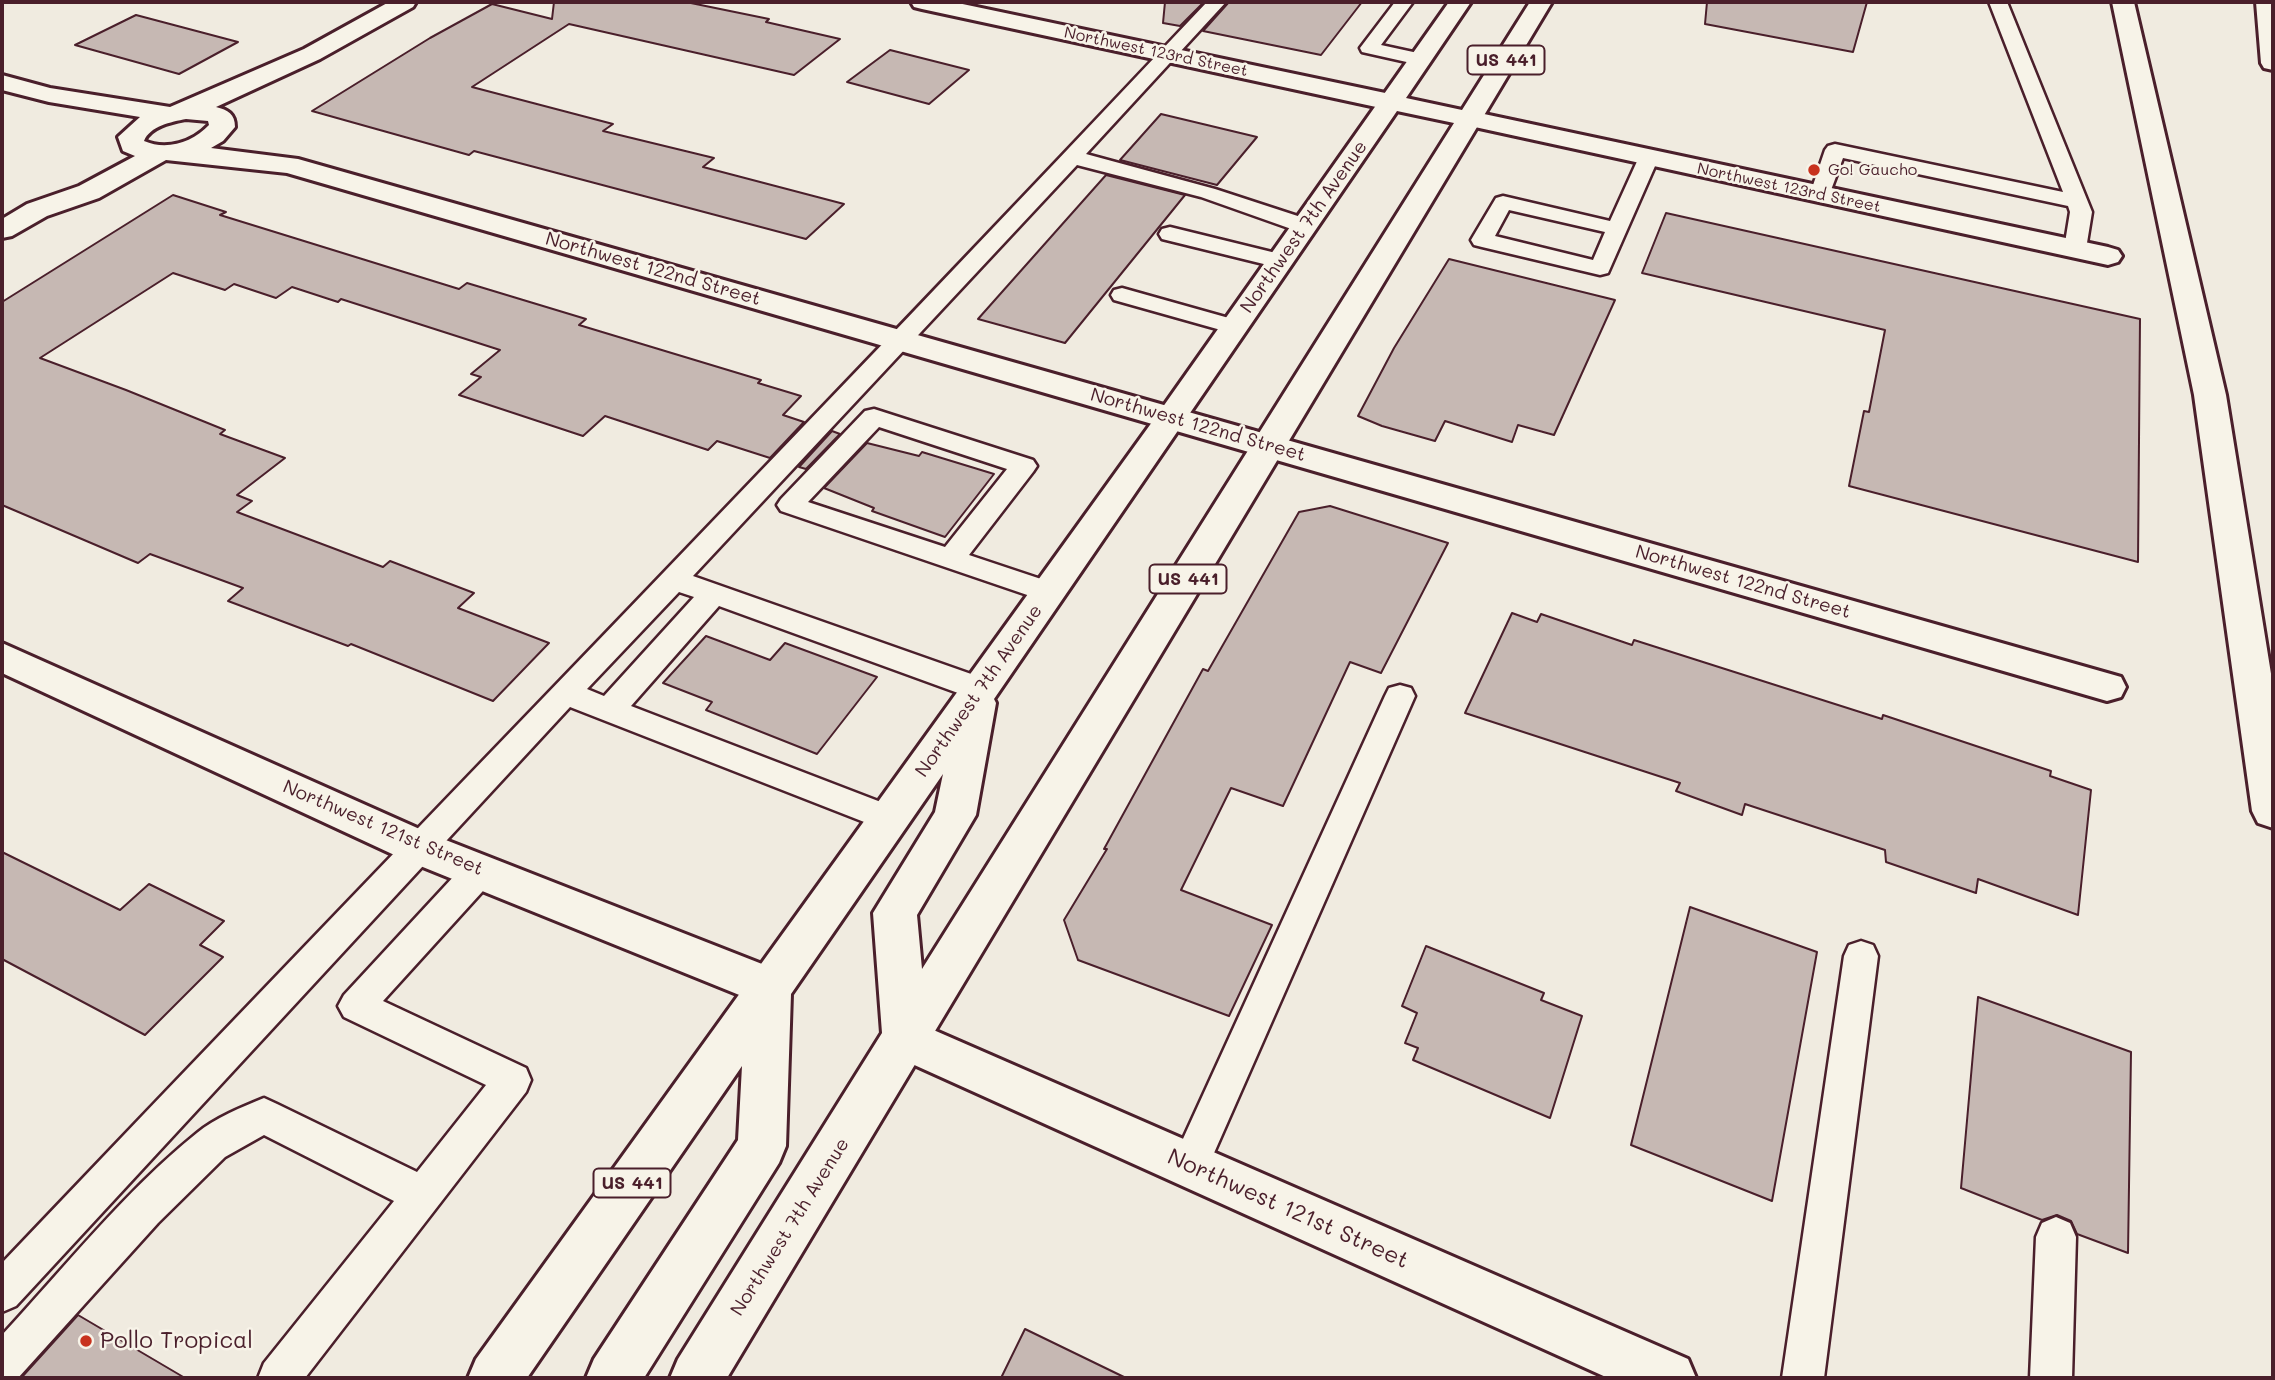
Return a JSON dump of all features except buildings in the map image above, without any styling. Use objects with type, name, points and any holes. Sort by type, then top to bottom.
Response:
[{"type":"main road","points":[[2,230],[37,210],[89,192],[165,153],[205,142],[222,123],[313,54],[405,2]]},
{"type":"main road","name":"Northwest 123rd Street","points":[[922,2],[2108,256]]},
{"type":"main road","name":"Northwest 7th Avenue","points":[[495,1378],[1235,327],[1460,2]]},
{"type":"main road","points":[[2123,2],[2210,395],[2273,811]]},
{"type":"main road","points":[[2266,2],[2273,63]]},
{"type":"main road","name":"Northwest 7th Avenue","points":[[697,1378],[1470,119],[1535,6]]},
{"type":"main road","points":[[37,210],[62,188],[110,161],[132,141],[137,129],[150,120],[177,112],[313,54]]},
{"type":"main road","points":[[2,82],[49,95],[177,112]]},
{"type":"main road","points":[[49,95],[59,106],[112,126],[132,141]]},
{"type":"main road","name":"Northwest 122nd Street","points":[[177,112],[203,111],[215,114],[236,137],[289,165]]},
{"type":"main road","name":"Northwest 122nd Street","points":[[132,141],[141,150],[289,165],[2108,687]]},
{"type":"main road","name":"Northwest 121st Street","points":[[2,657],[418,847],[769,987]]},
{"type":"main road","points":[[906,1039],[895,913],[955,815],[980,689]]},
{"type":"main road","points":[[613,1378],[762,1146],[769,987]]},
{"type":"main road","name":"Northwest 121st Street","points":[[906,1039],[1670,1378]]},
{"type":"lane","points":[[2,1293],[418,847],[902,340],[1217,2]]},
{"type":"lane","points":[[1404,2],[1369,48],[1420,59]]},
{"type":"lane","points":[[1998,2],[2081,212],[2074,249]]},
{"type":"lane","points":[[1821,194],[1835,150],[2076,201]]},
{"type":"lane","points":[[1072,156],[1208,193],[1305,226]]},
{"type":"lane","points":[[1618,229],[1503,202],[1482,240],[1600,268],[1618,229],[1649,157]]},
{"type":"lane","points":[[1170,234],[1280,261]]},
{"type":"lane","points":[[1122,295],[1235,327]]},
{"type":"lane","points":[[951,559],[1024,466],[874,417],[790,505],[1049,592]]},
{"type":"lane","points":[[673,579],[980,689]]},
{"type":"lane","points":[[609,710],[713,594]]},
{"type":"lane","points":[[566,693],[888,818]]},
{"type":"lane","points":[[1190,1165],[1400,696]]},
{"type":"lane","points":[[279,1378],[513,1080],[356,1006],[480,871]]},
{"type":"lane","points":[[1802,1378],[1861,956]]},
{"type":"lane","points":[[2,1366],[144,1209],[212,1144],[264,1116],[422,1195]]},
{"type":"lane","points":[[2051,1378],[2056,1237]]},
{"type":"place","name":"Go! Gaucho","points":[[1814,170]]},
{"type":"place","name":"Pollo Tropical","points":[[86,1341]]}]
